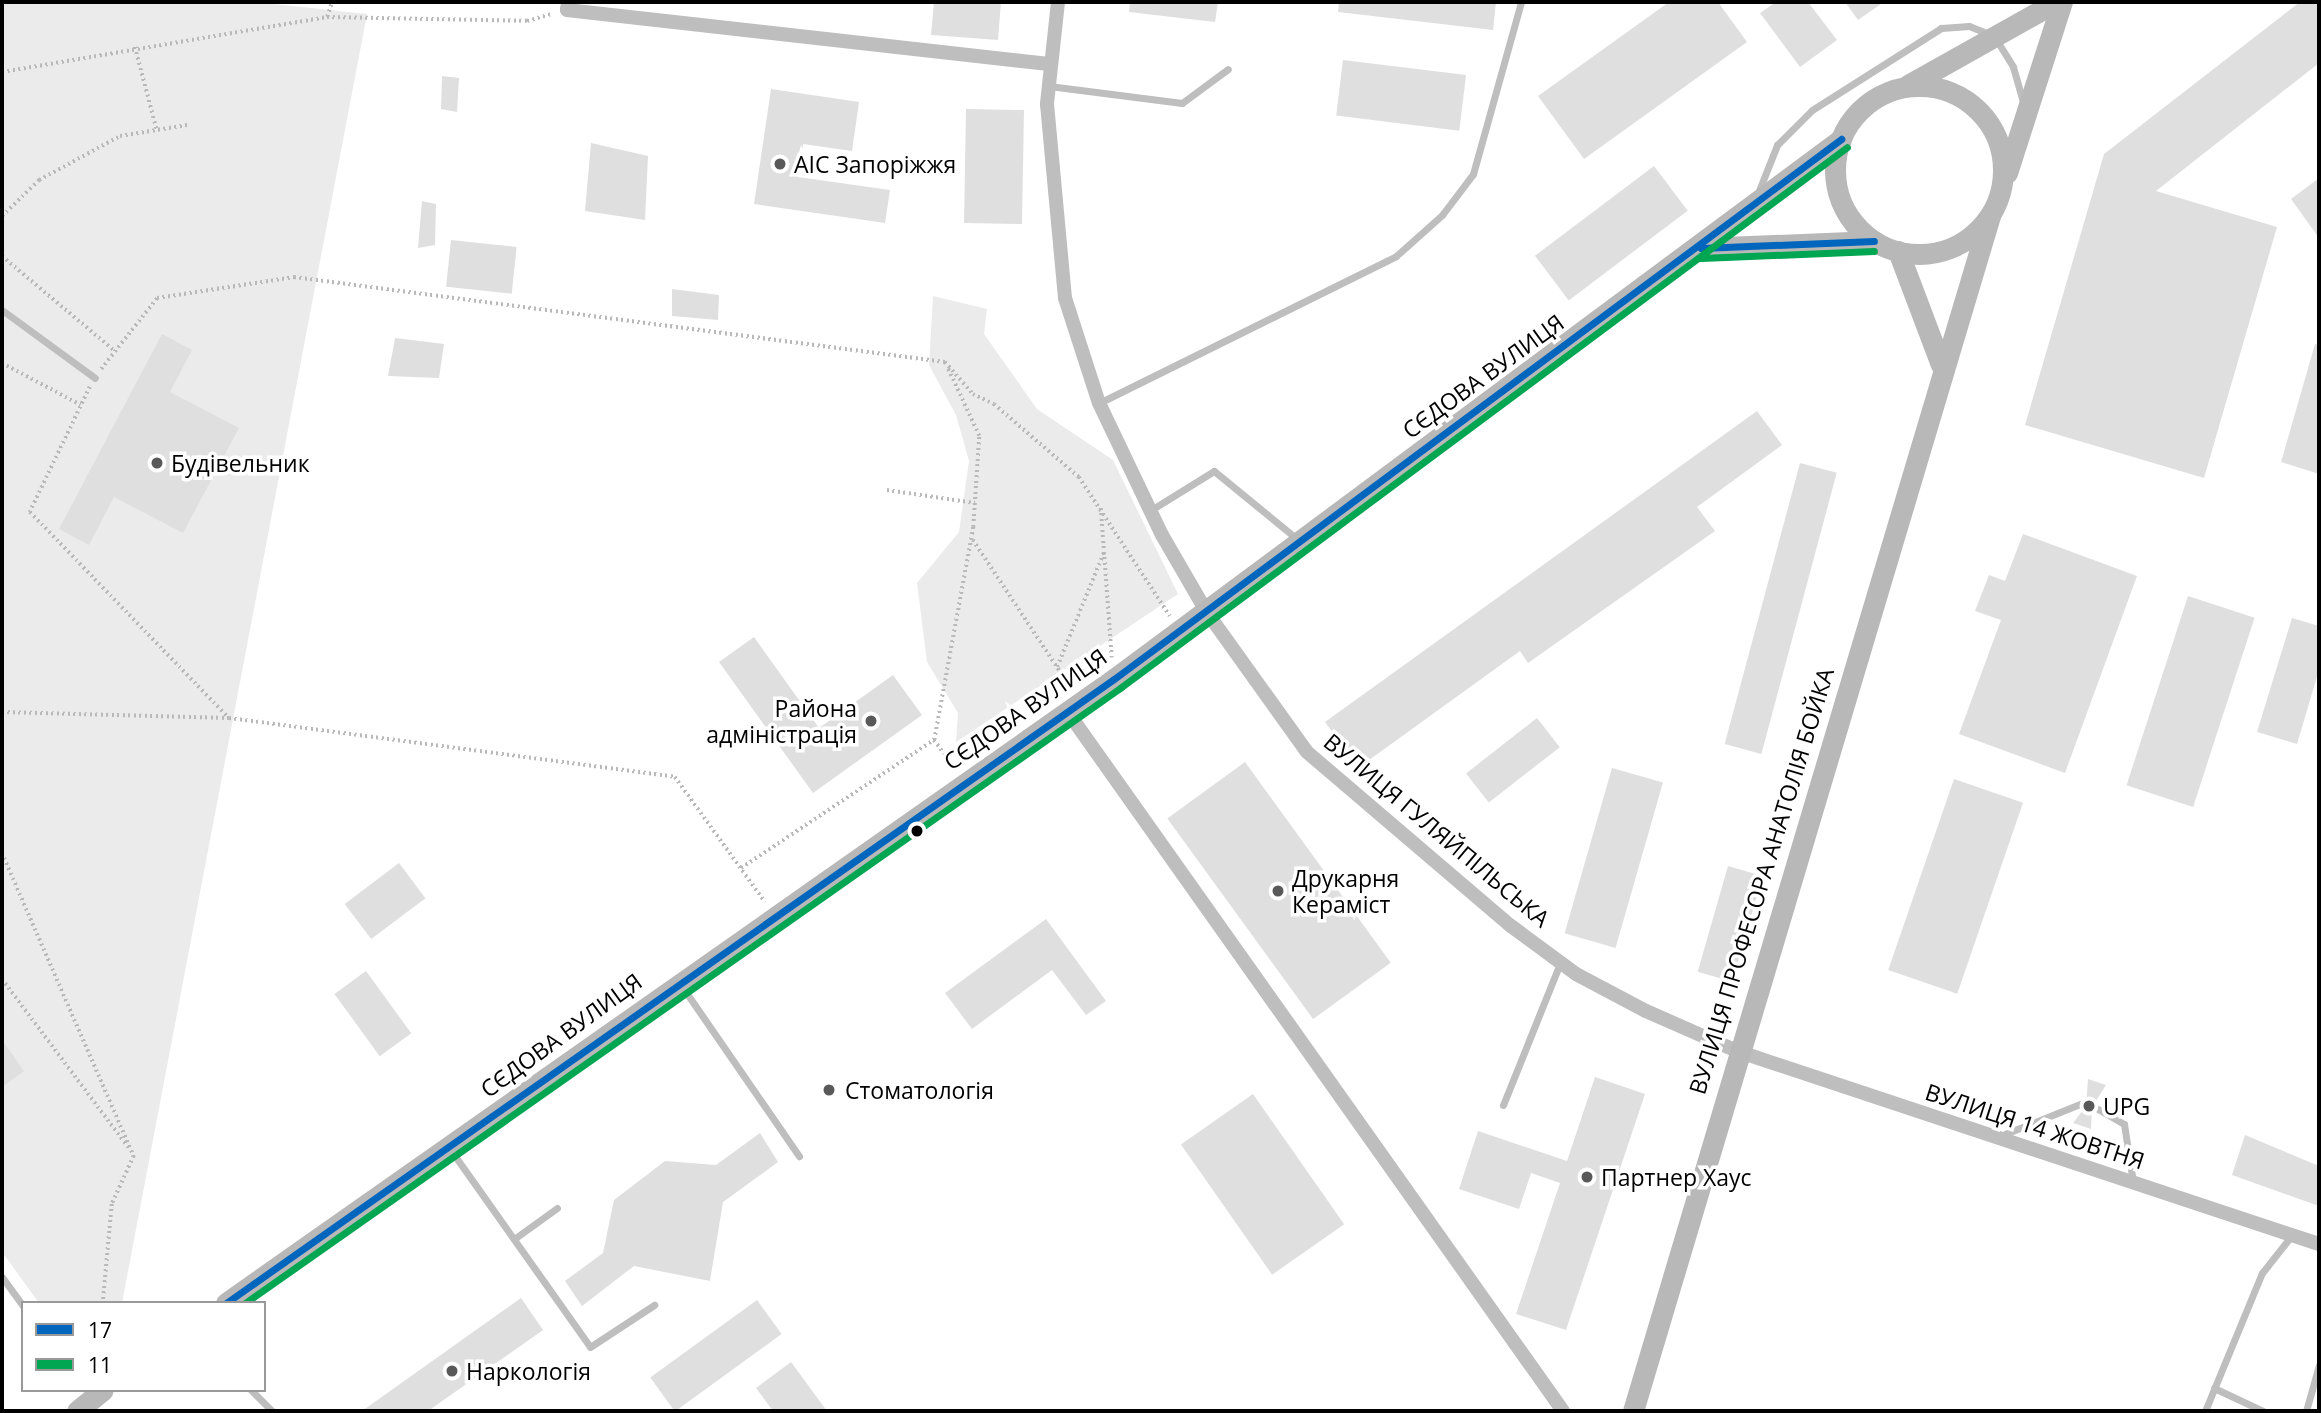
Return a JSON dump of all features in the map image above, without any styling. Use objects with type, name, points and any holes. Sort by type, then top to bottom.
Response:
[{"type":"main road","points":[[2056,2],[1863,108],[1841,139],[1835,167],[1839,196],[1852,221],[1874,241],[1898,251],[1950,248],[1990,216],[2001,191],[2062,2]]},
{"type":"main road","points":[[1905,86],[1934,86],[1983,115],[1998,139],[2001,191]]},
{"type":"main road","name":"СЄДОВА ВУЛИЦЯ","points":[[229,1301],[450,1149],[679,982],[1114,679],[1701,248],[1841,139]]},
{"type":"main road","name":"ВУЛИЦЯ ПРОФЕСОРА АНАТОЛІЯ БОЙКА","points":[[1633,1411],[1941,365],[1990,216]]},
{"type":"main road","points":[[1701,248],[1874,241]]},
{"type":"main road","points":[[1898,251],[1941,365]]},
{"type":"street","name":"ВУЛИЦЯ ГУЛЯЙПІЛЬСЬКА","points":[[1058,2],[1049,86],[1065,299],[1099,402],[1151,510],[1206,611],[1307,752],[1560,962],[1737,1051]]},
{"type":"street","points":[[567,6],[1051,64]]},
{"type":"street","points":[[1074,707],[1563,1411]]},
{"type":"street","name":"ВУЛИЦЯ 14 ЖОВТНЯ","points":[[1737,1051],[2319,1244]]},
{"type":"lane","points":[[1099,402],[1396,256],[1443,215],[1473,174],[1521,2]]},
{"type":"lane","points":[[1753,207],[1777,145],[1811,110],[1941,28],[1969,26],[1994,36],[2013,67],[2026,114]]},
{"type":"lane","points":[[1049,86],[1182,103],[1228,69]]},
{"type":"lane","points":[[2,310],[95,378]]},
{"type":"lane","points":[[1151,510],[1214,471],[1300,542]]},
{"type":"lane","points":[[1503,1105],[1560,962]]},
{"type":"lane","points":[[679,982],[799,1156]]},
{"type":"lane","points":[[1997,1137],[2080,1104]]},
{"type":"lane","points":[[2098,1109],[2124,1124],[2133,1182]]},
{"type":"lane","points":[[450,1149],[590,1348],[654,1305]]},
{"type":"lane","points":[[514,1239],[557,1208]]},
{"type":"lane","points":[[2205,1411],[2262,1273],[2292,1235]]},
{"type":"lane","points":[[2,1277],[21,1304]]},
{"type":"lane","points":[[2306,1411],[2319,1365]]},
{"type":"lane","points":[[2214,1388],[2263,1411]]},
{"type":"lane","points":[[253,1392],[272,1411]]},
{"type":"path","points":[[327,17],[332,2]]},
{"type":"path","points":[[2,72],[135,47],[327,17],[527,21],[567,6]]},
{"type":"path","points":[[135,47],[157,130]]},
{"type":"path","points":[[2,216],[39,180],[120,135],[187,125]]},
{"type":"path","points":[[2,256],[116,351]]},
{"type":"path","points":[[229,718],[30,512],[95,378],[157,298],[295,277],[945,362],[973,394],[994,404],[1079,477],[1089,500],[1101,506],[1180,630]]},
{"type":"path","points":[[741,869],[934,740],[971,538],[979,436],[945,362]]},
{"type":"path","points":[[2,363],[82,405]]},
{"type":"path","points":[[887,490],[975,503]]},
{"type":"path","points":[[1101,506],[1114,679]]},
{"type":"path","points":[[971,538],[1057,667],[1074,707]]},
{"type":"path","points":[[1057,667],[1104,550]]},
{"type":"path","points":[[2,712],[229,718],[675,777],[774,915]]},
{"type":"path","points":[[934,740],[966,782]]},
{"type":"path","points":[[2,853],[134,1156],[113,1204],[103,1301]]},
{"type":"path","points":[[2,979],[134,1156]]},
{"type":"shaded area","points":[[2,2],[255,2],[367,14],[122,1301],[38,1301],[2,1252]]},
{"type":"shaded area","points":[[933,296],[987,309],[984,334],[1037,409],[1113,460],[1178,594],[956,742],[958,713],[927,662],[917,583],[959,532],[969,461],[956,415],[929,365]]},
{"type":"building","points":[[934,2],[1001,2],[998,40],[931,35]]},
{"type":"building","points":[[1130,2],[1218,2],[1215,22],[1129,12]]},
{"type":"building","points":[[1339,2],[1496,2],[1493,30],[1338,12]]},
{"type":"building","points":[[1669,2],[1718,2],[1747,42],[1584,159],[1538,96]]},
{"type":"building","points":[[1776,2],[1808,2],[1837,40],[1800,67],[1760,13]]},
{"type":"building","points":[[1845,2],[1884,2],[1858,20]]},
{"type":"building","points":[[2300,2],[2319,2],[2319,63],[2156,191],[2277,227],[2204,478],[2025,425],[2104,154]]},
{"type":"building","points":[[1343,60],[1466,75],[1459,131],[1336,116]]},
{"type":"building","points":[[442,76],[459,78],[457,112],[441,109]]},
{"type":"building","name":"АІС Запоріжжя","points":[[771,89],[859,102],[852,151],[803,144],[798,177],[890,190],[885,223],[754,204]]},
{"type":"building","points":[[966,109],[1024,110],[1022,224],[964,223]]},
{"type":"building","points":[[591,143],[648,156],[645,220],[585,211]]},
{"type":"building","points":[[1654,166],[1688,211],[1569,300],[1535,256]]},
{"type":"building","points":[[2319,178],[2319,238],[2291,199]]},
{"type":"building","points":[[422,201],[436,204],[435,245],[418,248]]},
{"type":"building","points":[[451,240],[517,247],[512,294],[446,287]]},
{"type":"building","points":[[672,289],[719,295],[718,320],[672,316]]},
{"type":"building","name":"Будівельник","points":[[162,334],[192,350],[170,392],[239,428],[183,533],[114,497],[89,545],[59,529]]},
{"type":"building","points":[[395,338],[444,344],[439,378],[388,376]]},
{"type":"building","points":[[2315,344],[2319,345],[2319,474],[2281,462]]},
{"type":"building","points":[[1757,411],[1782,445],[1697,507],[1715,531],[1528,663],[1520,651],[1358,768],[1325,722]]},
{"type":"building","points":[[1800,463],[1837,473],[1761,754],[1725,744]]},
{"type":"building","points":[[2023,534],[2137,576],[2065,773],[1959,734],[2001,620],[1975,611],[1989,575],[2005,581]]},
{"type":"building","points":[[2188,596],[2255,618],[2193,807],[2127,785]]},
{"type":"building","points":[[2292,618],[2319,626],[2319,670],[2297,744],[2257,732]]},
{"type":"building","name":"Района адміністрація","points":[[754,637],[819,728],[893,675],[922,715],[813,793],[719,662]]},
{"type":"building","points":[[1537,718],[1560,747],[1489,803],[1466,773]]},
{"type":"building","name":"Друкарня Кераміст","points":[[1245,762],[1391,963],[1313,1019],[1167,818]]},
{"type":"building","points":[[1612,768],[1663,783],[1616,948],[1565,933]]},
{"type":"building","points":[[1954,779],[2023,803],[1957,994],[1888,970]]},
{"type":"building","points":[[399,863],[425,898],[371,939],[345,904]]},
{"type":"building","points":[[1728,866],[1763,876],[1732,982],[1698,972]]},
{"type":"building","points":[[1046,919],[1106,1001],[1086,1015],[1052,970],[972,1029],[945,993]]},
{"type":"building","points":[[366,971],[411,1033],[380,1056],[334,994]]},
{"type":"building","points":[[2,1040],[24,1071],[2,1087]]},
{"type":"building","points":[[1595,1077],[1645,1094],[1566,1330],[1516,1314],[1560,1183],[1531,1173],[1519,1209],[1459,1189],[1478,1131],[1567,1161]]},
{"type":"building","name":"UPG","points":[[2088,1079],[2106,1085],[2092,1107],[2091,1129],[2073,1123],[2086,1106]]},
{"type":"building","points":[[1253,1094],[1344,1224],[1272,1275],[1181,1144]]},
{"type":"building","points":[[760,1133],[778,1162],[723,1202],[710,1281],[634,1266],[582,1306],[565,1281],[603,1253],[614,1200],[665,1161],[716,1165]]},
{"type":"building","points":[[2245,1135],[2319,1166],[2319,1206],[2232,1175]]},
{"type":"building","name":"Наркологія","points":[[521,1298],[543,1330],[428,1411],[362,1411]]},
{"type":"building","points":[[757,1300],[782,1334],[676,1411],[650,1378]]},
{"type":"building","points":[[791,1362],[827,1411],[773,1411],[756,1388]]},
{"type":"transit line","name":"17","points":[[229,1301],[1114,679],[1841,139]]},
{"type":"transit line","name":"11","points":[[248,1301],[1120,688],[1847,147]]},
{"type":"transit line","name":"17","points":[[1701,248],[1874,241]]},
{"type":"transit line","name":"11","points":[[1701,258],[1874,251]]},
{"type":"place","name":"АІС Запоріжжя","points":[[780,164]]},
{"type":"place","name":"Будівельник","points":[[157,463]]},
{"type":"place","name":"Района адміністрація","points":[[871,721]]},
{"type":"place","name":"Друкарня Кераміст","points":[[1278,891]]},
{"type":"place","name":"Стоматологія","points":[[829,1090]]},
{"type":"place","name":"UPG","points":[[2089,1106]]},
{"type":"place","name":"Партнер Хаус","points":[[1587,1177]]},
{"type":"place","name":"Наркологія","points":[[452,1371]]}]
